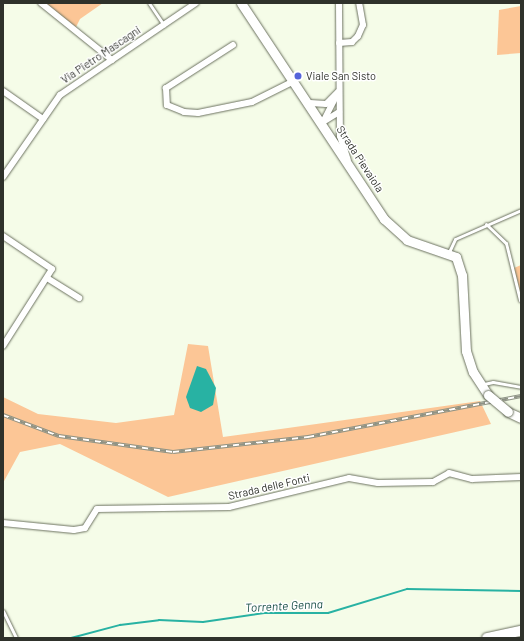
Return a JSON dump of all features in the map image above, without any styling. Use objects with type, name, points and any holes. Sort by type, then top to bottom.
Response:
[{"type":"main road","points":[[487,638],[521,631]]},
{"type":"street","points":[[41,3],[112,60]]},
{"type":"street","name":"Via Pietro Mascagni","points":[[3,177],[60,95],[196,3]]},
{"type":"street","points":[[233,45],[166,88],[167,105],[184,112],[198,113],[252,102],[294,80],[241,3]]},
{"type":"street","points":[[339,3],[338,92],[340,136],[348,161]]},
{"type":"street","points":[[339,43],[352,42],[358,36],[363,24],[359,3]]},
{"type":"street","name":"Strada Pievaiola","points":[[294,80],[323,122],[384,219],[396,232],[413,242],[449,252]]},
{"type":"street","points":[[3,91],[43,119]]},
{"type":"street","points":[[323,122],[338,92]]},
{"type":"street","points":[[310,103],[326,104],[335,98]]},
{"type":"street","points":[[323,122],[339,112]]},
{"type":"street","points":[[3,236],[52,269],[3,346]]},
{"type":"street","points":[[449,252],[460,264],[466,351],[480,386],[508,412],[521,418]]},
{"type":"street","points":[[47,278],[79,298]]},
{"type":"street","name":"Strada delle Fonti","points":[[3,523],[74,530],[86,528],[97,509],[229,507],[349,478],[378,483],[433,482],[449,472],[472,479],[521,477]]},
{"type":"lane","points":[[149,3],[164,24]]},
{"type":"lane","points":[[449,252],[455,239],[486,224],[521,210]]},
{"type":"lane","points":[[486,224],[506,243],[520,300]]},
{"type":"lane","points":[[480,386],[493,382],[521,387]]},
{"type":"lane","points":[[3,611],[16,638]]},
{"type":"shaded area","points":[[45,3],[103,3],[80,19],[76,27]]},
{"type":"shaded area","points":[[521,6],[521,53],[497,55],[499,10]]},
{"type":"shaded area","points":[[521,265],[521,296],[514,268]]},
{"type":"shaded area","points":[[188,344],[208,346],[223,437],[480,401],[491,424],[168,497],[60,444],[20,452],[3,483],[3,397],[38,414],[116,423],[174,415]]},
{"type":"water","points":[[197,366],[206,369],[216,388],[213,405],[201,412],[190,408],[186,397]]},
{"type":"waterway","name":"Torrente Genna","points":[[71,638],[120,625],[159,620],[203,622],[264,613],[328,613],[407,589],[521,591]]},
{"type":"railway","points":[[3,415],[59,436],[173,452],[308,437],[521,396]]},
{"type":"place","name":"Viale San Sisto","points":[[298,76]]}]
